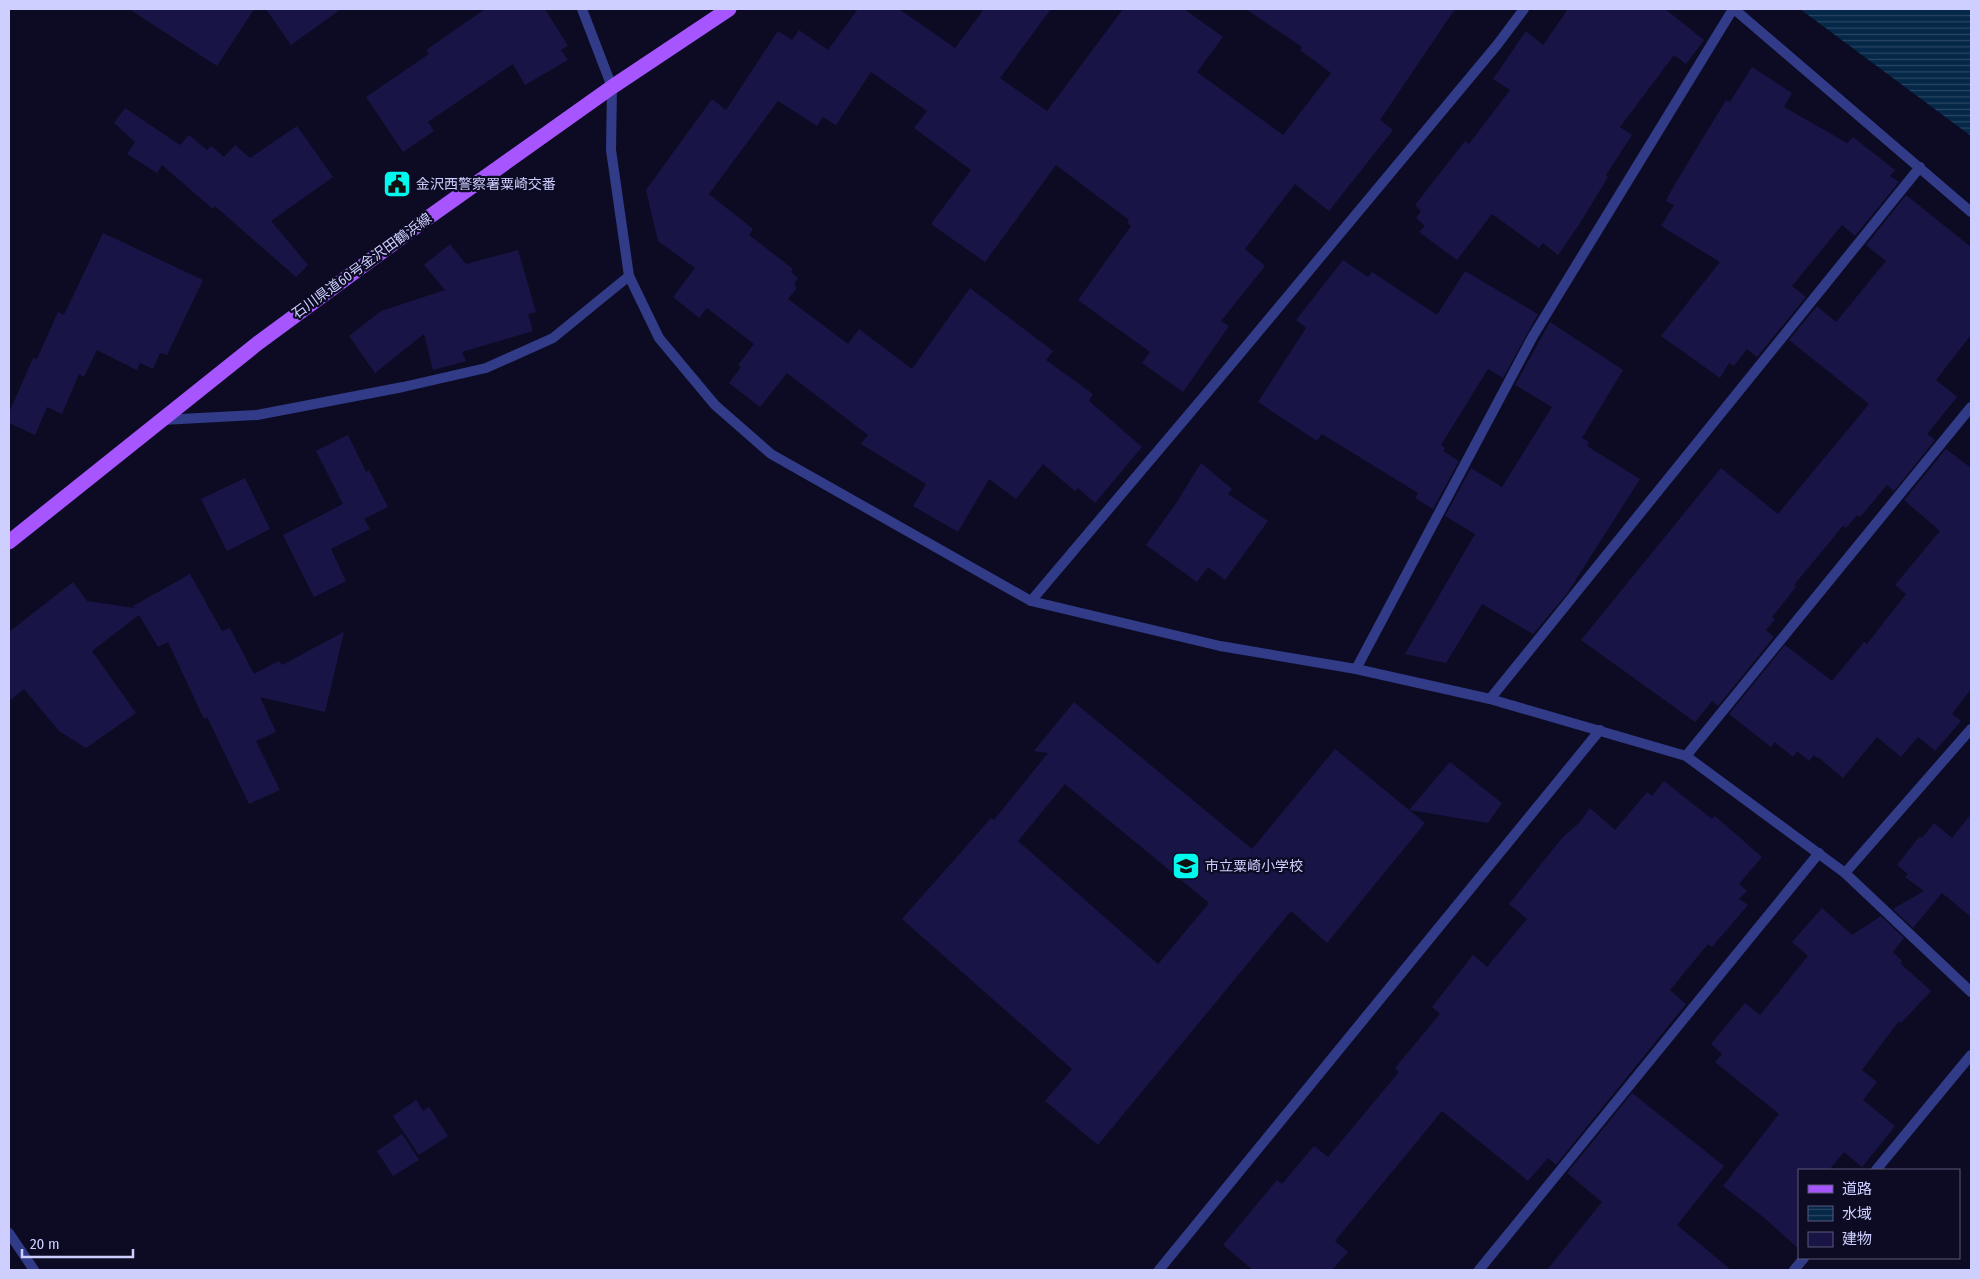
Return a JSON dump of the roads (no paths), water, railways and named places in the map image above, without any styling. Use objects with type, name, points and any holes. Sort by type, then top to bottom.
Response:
[{"type":"main road","name":"石川県道60号金沢田鶴浜線","points":[[9,542],[273,332],[429,217],[612,87],[729,9]]},
{"type":"street","points":[[582,9],[612,87],[611,150],[629,276],[659,338],[715,406],[771,454],[1031,601],[1220,646],[1356,669],[1490,698],[1686,756],[1845,873],[1971,992]]},
{"type":"street","points":[[1031,601],[1246,347],[1497,45],[1524,9]]},
{"type":"street","points":[[1356,669],[1533,336],[1734,9],[1971,212]]},
{"type":"street","points":[[1490,698],[1920,167]]},
{"type":"street","points":[[162,420],[257,415],[403,387],[486,368],[552,338],[629,276]]},
{"type":"street","points":[[1686,756],[1971,407]]},
{"type":"street","points":[[1845,873],[1971,728]]},
{"type":"street","points":[[1159,1270],[1600,730]]},
{"type":"street","points":[[1478,1270],[1819,853]]},
{"type":"street","points":[[1877,1169],[1971,1055]]},
{"type":"street","points":[[9,1233],[34,1270]]},
{"type":"street","points":[[1794,1270],[1803,1259]]},
{"type":"water","points":[[1800,9],[1971,9],[1971,136]]},
{"type":"place","name":"金沢西警察署粟崎交番","points":[[397,184]]},
{"type":"place","name":"市立粟崎小学校","points":[[1186,866]]}]
